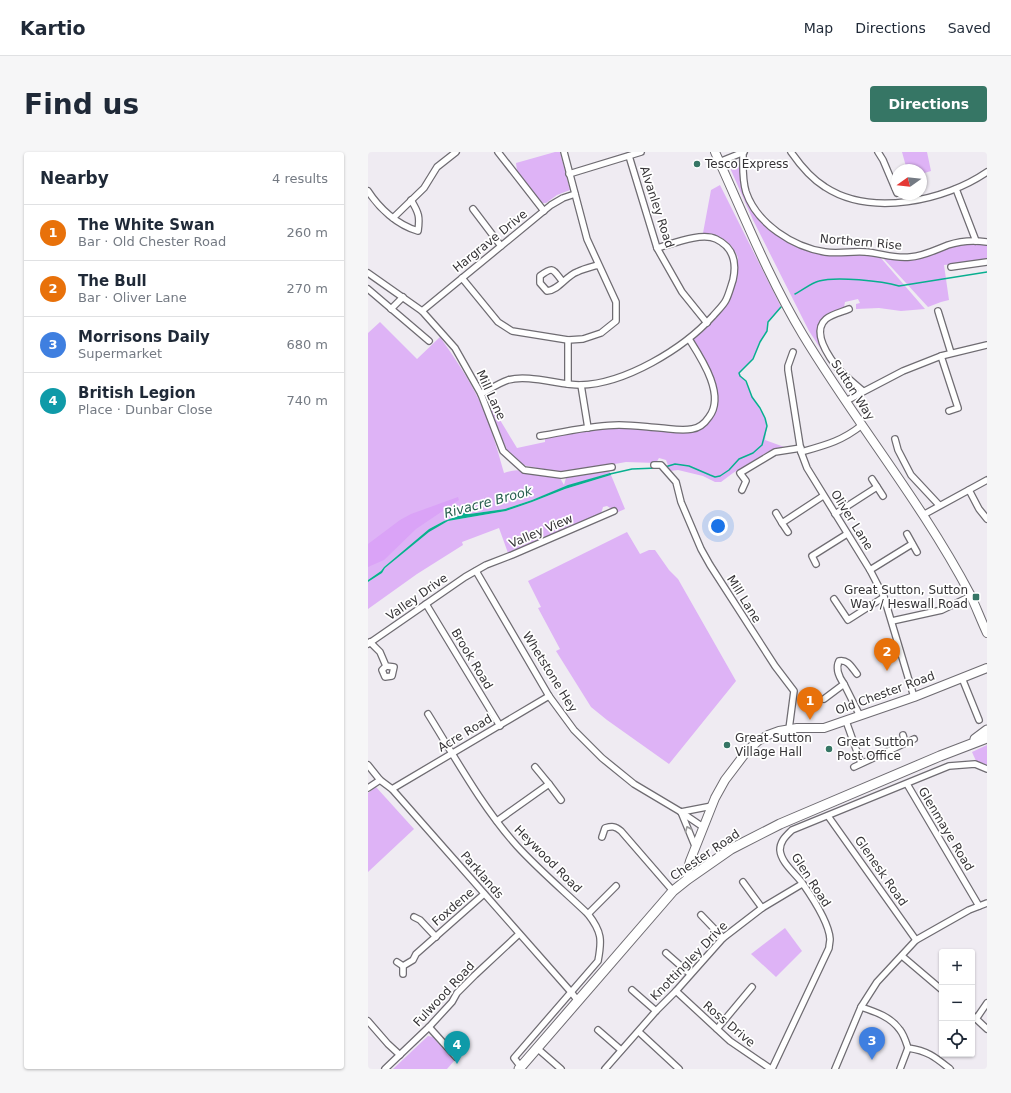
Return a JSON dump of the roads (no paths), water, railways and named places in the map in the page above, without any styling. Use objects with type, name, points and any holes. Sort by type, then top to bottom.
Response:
[{"type":"main road","name":"Sutton Way","points":[[715,152],[778,289],[802,333],[923,515],[971,596],[987,633]]},
{"type":"main road","name":"Old Chester Road","points":[[688,879],[688,869],[703,827],[725,780],[747,750],[758,741],[779,731],[789,729],[824,728],[846,721],[914,697],[987,668]]},
{"type":"main road","name":"Chester Road","points":[[964,746],[987,732]]},
{"type":"main road","name":"Chester Road","points":[[520,1068],[673,892],[688,879],[731,849],[780,824],[964,746],[987,738]]},
{"type":"street","points":[[393,218],[424,188],[437,167],[456,152]]},
{"type":"street","points":[[498,152],[544,211]]},
{"type":"street","points":[[462,278],[491,315],[498,322],[512,331],[568,340],[601,333],[616,321],[616,302],[587,239],[564,152]]},
{"type":"street","points":[[569,174],[641,152]]},
{"type":"street","points":[[719,162],[744,152]]},
{"type":"street","name":"Northern Rise","points":[[744,152],[742,175],[747,193],[754,207],[774,229],[799,244],[826,252],[870,253],[911,258],[950,245],[976,241],[987,242]]},
{"type":"street","points":[[791,152],[815,179],[825,187],[838,194],[865,202],[900,202],[932,197],[956,189],[987,172]]},
{"type":"street","points":[[878,152],[891,179]]},
{"type":"street","name":"Alvanley Road","points":[[629,156],[657,248],[682,292],[707,323]]},
{"type":"street","points":[[956,189],[976,241]]},
{"type":"street","points":[[368,191],[393,218],[405,227],[418,231],[420,219],[418,211],[411,200]]},
{"type":"street","name":"Hargrave Drive","points":[[422,311],[551,205],[574,194]]},
{"type":"street","points":[[473,209],[501,246]]},
{"type":"street","points":[[481,394],[503,382],[518,378],[581,385],[608,380],[631,373],[668,353],[689,339],[707,323],[726,300],[733,279],[734,264],[732,253],[725,245],[715,239],[707,237],[698,237],[657,248]]},
{"type":"street","points":[[951,267],[987,262]]},
{"type":"street","points":[[563,282],[575,272],[598,265]]},
{"type":"street","name":"Mill Lane","points":[[368,273],[422,311],[455,348],[481,394],[503,451],[524,470],[562,475],[612,468]]},
{"type":"street","points":[[368,289],[429,341]]},
{"type":"street","points":[[391,309],[403,297]]},
{"type":"street","points":[[849,309],[827,318],[822,323],[820,335],[822,342],[836,366],[863,391]]},
{"type":"street","points":[[938,311],[951,353]]},
{"type":"street","points":[[540,436],[599,425],[626,425],[682,430],[693,429],[700,426],[711,415],[713,409],[713,389],[704,362],[689,339]]},
{"type":"street","points":[[568,340],[568,384]]},
{"type":"street","points":[[846,401],[903,371],[941,356],[987,345]]},
{"type":"street","name":"Oliver Lane","points":[[793,352],[788,370],[801,450],[807,468],[870,570],[884,597],[914,697]]},
{"type":"street","points":[[941,356],[958,408],[949,411]]},
{"type":"street","points":[[581,385],[588,428]]},
{"type":"street","points":[[742,490],[746,481],[740,473],[775,452],[801,450],[835,442],[850,434],[862,425]]},
{"type":"street","points":[[895,439],[898,450],[911,475],[939,505]]},
{"type":"street","name":"Mill Lane","points":[[654,465],[661,465],[676,482],[681,502],[701,549],[710,565],[775,666],[794,691],[789,729]]},
{"type":"street","points":[[872,479],[883,496]]},
{"type":"street","points":[[923,515],[987,480]]},
{"type":"street","points":[[835,514],[877,487]]},
{"type":"street","points":[[969,490],[979,509],[987,518]]},
{"type":"street","points":[[782,523],[824,496]]},
{"type":"street","name":"Valley View","points":[[476,571],[486,565],[614,512]]},
{"type":"street","points":[[776,512],[788,532]]},
{"type":"street","points":[[816,564],[812,556],[847,534]]},
{"type":"street","points":[[907,534],[918,552]]},
{"type":"street","points":[[870,570],[912,544]]},
{"type":"street","name":"Valley Drive","points":[[386,666],[380,652],[369,643],[476,571]]},
{"type":"street","name":"Whetstone Hey","points":[[476,571],[549,696],[574,730],[602,758],[634,784],[703,827]]},
{"type":"street","points":[[892,621],[942,610],[971,596]]},
{"type":"street","points":[[834,598],[848,620],[884,597]]},
{"type":"street","name":"Brook Road","points":[[426,604],[500,726]]},
{"type":"street","points":[[857,674],[847,662],[843,660],[839,661],[837,668],[840,678],[860,716]]},
{"type":"street","points":[[962,678],[979,720]]},
{"type":"street","points":[[824,699],[844,684]]},
{"type":"street","name":"Acre Road","points":[[392,789],[549,696]]},
{"type":"street","name":"Heywood Road","points":[[428,714],[472,786],[497,821],[527,856],[588,914],[596,925],[600,934],[601,946],[598,962],[582,980]]},
{"type":"street","points":[[846,721],[861,763]]},
{"type":"street","points":[[903,735],[905,742]]},
{"type":"street","points":[[854,767],[882,755],[914,738]]},
{"type":"street","name":"Glen Road","points":[[771,1069],[829,948],[830,939],[826,925],[802,884],[783,859],[780,851],[783,839],[792,830],[949,766],[975,764],[987,769]]},
{"type":"street","name":"Parklands","points":[[368,765],[380,780],[392,789],[578,1001]]},
{"type":"street","points":[[535,767],[561,800]]},
{"type":"street","points":[[368,788],[380,780]]},
{"type":"street","points":[[497,821],[549,784]]},
{"type":"street","name":"Glenmaye Road","points":[[907,784],[979,906]]},
{"type":"street","points":[[696,846],[680,812],[712,806]]},
{"type":"street","name":"Glenesk Road","points":[[828,816],[916,940]]},
{"type":"street","points":[[602,837],[605,828],[611,826],[616,827],[673,892]]},
{"type":"street","points":[[743,882],[762,908]]},
{"type":"street","name":"Knottingley Drive","points":[[605,1069],[723,938],[762,908],[802,884]]},
{"type":"street","points":[[588,914],[616,886]]},
{"type":"street","name":"Foxdene","points":[[403,966],[413,960],[416,954],[484,894]]},
{"type":"street","points":[[835,1069],[861,1007],[877,982],[916,940],[987,902]]},
{"type":"street","points":[[701,915],[723,938]]},
{"type":"street","name":"Foxdene","points":[[414,917],[420,920],[436,937]]},
{"type":"street","name":"Fulwood Road","points":[[385,1069],[429,1027],[452,1002],[457,993],[519,934]]},
{"type":"street","points":[[666,953],[690,974]]},
{"type":"street","points":[[902,956],[939,987]]},
{"type":"street","points":[[397,962],[403,966],[403,974]]},
{"type":"street","name":"Chester Road","points":[[520,1068],[514,1058],[582,980]]},
{"type":"street","points":[[717,1029],[752,987]]},
{"type":"street","points":[[632,990],[656,1011]]},
{"type":"street","name":"Ross Drive","points":[[676,991],[739,1048],[771,1069]]},
{"type":"street","points":[[975,1016],[987,1003]]},
{"type":"street","points":[[861,1007],[890,1019],[901,1031],[908,1048],[900,1069]]},
{"type":"street","points":[[975,1018],[987,1028]]},
{"type":"street","points":[[368,1020],[388,1044],[400,1055]]},
{"type":"street","points":[[429,1027],[456,1057]]},
{"type":"street","points":[[598,1030],[621,1050]]},
{"type":"street","points":[[639,1032],[676,1068]]},
{"type":"street","points":[[908,1048],[928,1052],[950,1069]]},
{"type":"street","points":[[538,1049],[562,1069]]},
{"type":"waterway","points":[[795,294],[813,283],[827,280],[859,280],[882,282],[899,286],[987,272]]},
{"type":"waterway","points":[[665,467],[675,464],[689,466],[715,477],[720,476],[729,470],[739,459],[753,453],[762,445],[767,426],[765,418],[752,397],[746,381],[740,376],[739,373],[753,359],[760,342],[767,331],[768,322],[781,307]]},
{"type":"waterway","name":"Rivacre Brook","points":[[610,474],[632,469],[657,468]]},
{"type":"place","name":"Tesco Express","points":[[697,164]]},
{"type":"place","name":"Great Sutton, Sutton Way / Heswall Road","points":[[976,597]]},
{"type":"place","name":"The Bull","points":[[887,671]]},
{"type":"place","name":"The White Swan","points":[[810,720]]},
{"type":"place","name":"Great Sutton Village Hall","points":[[727,745]]},
{"type":"place","name":"Great Sutton Post Office","points":[[829,749]]},
{"type":"place","name":"Morrisons Daily","points":[[872,1060]]},
{"type":"place","name":"British Legion","points":[[457,1064]]}]
